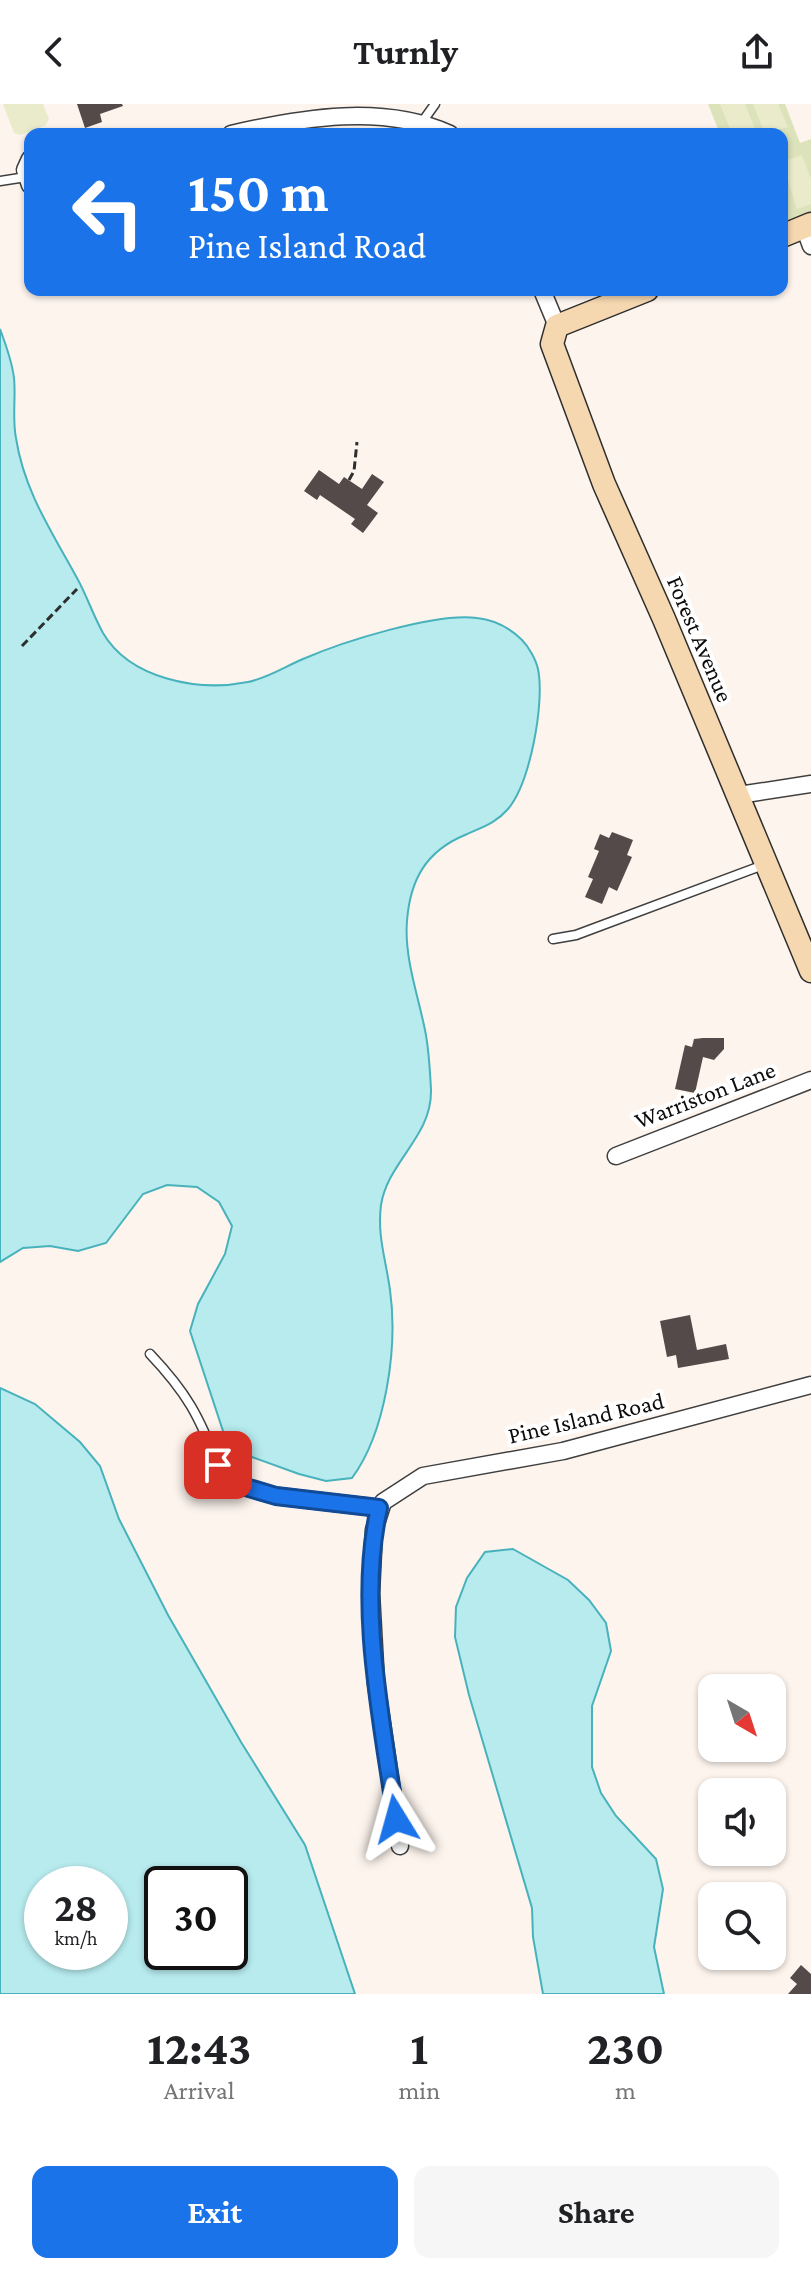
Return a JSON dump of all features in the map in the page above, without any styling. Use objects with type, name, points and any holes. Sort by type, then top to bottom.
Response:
[{"type":"street","points":[[254,128],[336,107],[381,105],[430,111],[445,128]]},
{"type":"street","points":[[788,235],[809,233]]},
{"type":"street","points":[[544,296],[557,326],[632,296]]},
{"type":"street","name":"Forest Avenue","points":[[557,326],[552,344],[604,484],[739,795],[811,971]]},
{"type":"street","points":[[739,795],[811,784]]},
{"type":"street","name":"Warriston Lane","points":[[616,1156],[811,1080]]},
{"type":"street","name":"Pine Island Road","points":[[379,1508],[394,1493],[423,1476],[563,1451],[811,1385]]},
{"type":"street","points":[[218,1465],[242,1486],[276,1496],[379,1508],[374,1530],[371,1593],[376,1683],[400,1846]]},
{"type":"lane","points":[[0,181],[24,181]]},
{"type":"lane","points":[[553,939],[576,935],[767,864]]},
{"type":"lane","points":[[150,1354],[180,1386],[197,1412],[218,1465]]},
{"type":"path","points":[[349,480],[354,471],[357,442]]},
{"type":"path","points":[[22,646],[77,589]]},
{"type":"green space","points":[[3,104],[43,104],[49,119],[46,125],[24,128],[24,133],[20,135],[14,133]]},
{"type":"green space","points":[[708,104],[785,104],[800,143],[811,139],[811,221],[788,230],[788,128],[718,128]]},
{"type":"green space","points":[[720,104],[745,104],[755,128],[730,128]]},
{"type":"green space","points":[[753,104],[778,104],[788,127],[763,128]]},
{"type":"green space","points":[[802,155],[811,179],[811,204],[797,209],[788,181],[788,160]]},
{"type":"water","points":[[0,329],[14,378],[14,423],[25,476],[103,633],[115,649],[130,661],[148,671],[187,683],[229,685],[262,678],[320,652],[364,637],[414,624],[459,617],[484,619],[507,628],[525,643],[537,665],[540,684],[534,742],[516,797],[498,818],[451,842],[430,858],[416,880],[409,906],[408,948],[427,1045],[431,1090],[425,1122],[392,1175],[381,1205],[381,1238],[392,1313],[390,1362],[381,1413],[364,1459],[352,1478],[326,1481],[299,1474],[249,1456],[226,1440],[190,1331],[198,1304],[225,1254],[232,1226],[219,1202],[197,1187],[167,1185],[143,1194],[106,1243],[78,1251],[50,1246],[23,1248],[0,1262]]},
{"type":"water","points":[[0,1388],[35,1404],[80,1442],[100,1466],[119,1519],[168,1615],[305,1845],[355,1994],[0,1994]]},
{"type":"water","points":[[513,1549],[568,1580],[589,1600],[606,1623],[611,1651],[592,1706],[592,1767],[601,1793],[616,1816],[656,1859],[663,1889],[654,1947],[664,1994],[543,1994],[533,1937],[532,1908],[455,1637],[456,1607],[467,1578],[485,1552]]},
{"type":"building","points":[[77,104],[123,106],[100,114],[102,122],[85,128]]},
{"type":"building","points":[[319,470],[339,484],[344,477],[362,489],[372,474],[384,482],[367,505],[378,513],[363,533],[351,524],[355,519],[320,495],[317,500],[304,491]]},
{"type":"building","points":[[612,832],[633,840],[627,855],[632,857],[617,891],[609,887],[602,904],[585,897],[593,879],[588,877],[599,851],[594,849],[600,834],[609,838]]},
{"type":"building","points":[[724,1038],[724,1049],[714,1060],[703,1057],[695,1093],[675,1089],[685,1045],[692,1047],[694,1039]]},
{"type":"building","points":[[690,1315],[697,1350],[726,1344],[729,1359],[678,1368],[676,1355],[667,1357],[660,1321]]},
{"type":"building","points":[[801,1965],[811,1974],[811,1994],[788,1994],[797,1984],[790,1978]]},
{"type":"route","points":[[218,1465],[242,1486],[276,1496],[379,1508],[374,1530],[371,1593],[376,1683],[396,1819]]}]
